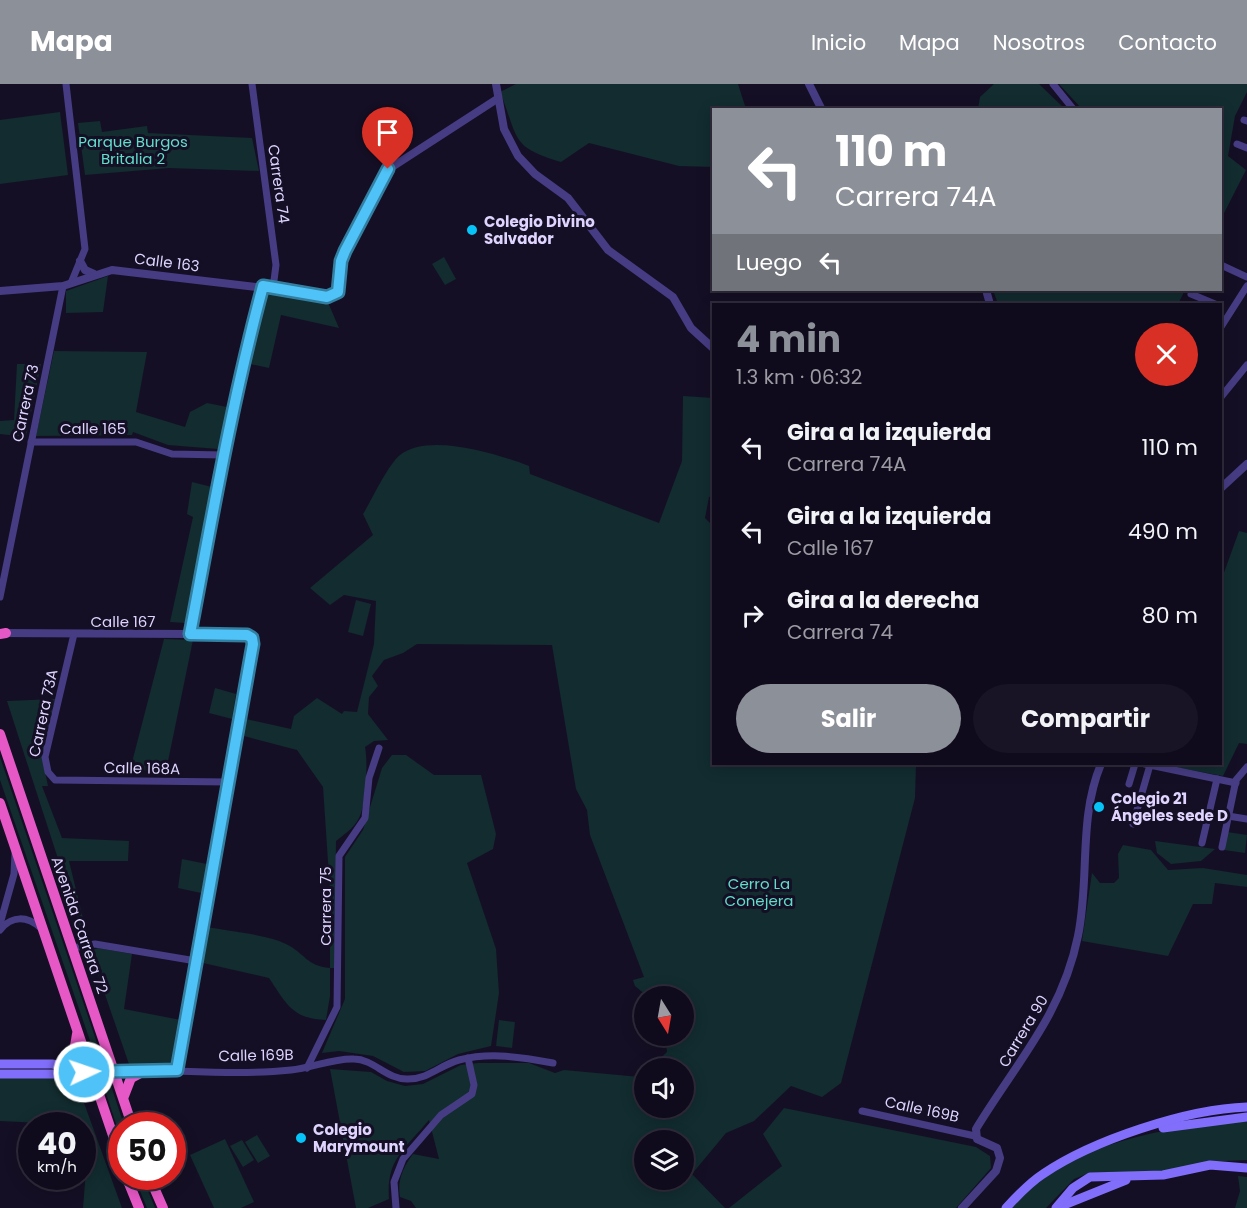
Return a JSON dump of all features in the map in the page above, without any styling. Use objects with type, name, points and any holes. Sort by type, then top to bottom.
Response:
[{"type":"highway","name":"Avenida Carrera 72","points":[[0,734],[128,1112]]},
{"type":"highway","points":[[0,803],[108,1121]]},
{"type":"highway","points":[[63,1065],[74,1052],[78,1031]]},
{"type":"highway","points":[[124,1099],[128,1082],[146,1070]]},
{"type":"highway","points":[[132,1190],[139,1208]]},
{"type":"highway","points":[[155,1190],[163,1208]]},
{"type":"main road","name":"Calle 169B","points":[[0,1064],[63,1065],[91,1071]]},
{"type":"main road","name":"Calle 169B","points":[[0,1074],[66,1074],[113,1070]]},
{"type":"main road","points":[[1006,1208],[1030,1184],[1056,1166],[1136,1132],[1194,1113],[1247,1107]]},
{"type":"main road","points":[[1136,1132],[1247,1118]]},
{"type":"main road","points":[[1056,1208],[1073,1188],[1087,1178],[1133,1178],[1163,1175],[1210,1165],[1247,1166]]},
{"type":"main road","points":[[1056,1208],[1133,1178]]},
{"type":"street","name":"Carrera 73","points":[[0,597],[14,545],[31,441],[67,285],[86,249],[66,84]]},
{"type":"street","name":"Carrera 74","points":[[252,84],[276,265],[273,288]]},
{"type":"street","points":[[809,84],[821,108]]},
{"type":"street","points":[[1053,84],[1072,108]]},
{"type":"street","points":[[498,85],[496,99],[504,129],[518,156],[535,174],[568,198],[608,250],[673,297],[690,328],[712,346]]},
{"type":"street","name":"Calle 163","points":[[0,291],[67,285],[94,274],[119,270],[332,296],[340,288],[340,267],[345,251],[385,175],[394,164],[496,99]]},
{"type":"street","points":[[1237,144],[1247,148]]},
{"type":"street","points":[[80,261],[85,270],[94,274]]},
{"type":"street","points":[[1222,265],[1247,277]]},
{"type":"street","points":[[190,634],[223,455],[263,286]]},
{"type":"street","points":[[1222,325],[1230,311],[1244,297],[1247,286]]},
{"type":"street","points":[[1191,294],[1213,303]]},
{"type":"street","points":[[1222,307],[1230,311]]},
{"type":"street","points":[[1222,395],[1247,365]]},
{"type":"street","name":"Calle 165","points":[[31,441],[136,442],[172,454],[223,455]]},
{"type":"street","points":[[1222,487],[1247,464]]},
{"type":"street","name":"Calle 167","points":[[2,633],[247,635],[252,638],[253,644],[228,782]]},
{"type":"street","points":[[61,634],[68,640],[71,648]]},
{"type":"street","name":"Carrera 73A","points":[[55,780],[48,772],[45,757],[75,634]]},
{"type":"street","name":"Carrera 75","points":[[307,1068],[337,1007],[339,856],[365,818],[369,778],[379,748]]},
{"type":"street","name":"Carrera 90","points":[[975,1136],[982,1120],[1040,1034],[1061,991],[1080,926],[1089,845],[1092,790],[1101,765]]},
{"type":"street","points":[[1129,784],[1135,765]]},
{"type":"street","points":[[1133,824],[1147,765]]},
{"type":"street","points":[[1152,765],[1247,783]]},
{"type":"street","points":[[1222,847],[1236,782],[1244,769]]},
{"type":"street","points":[[1202,843],[1217,779]]},
{"type":"street","name":"Calle 168A","points":[[55,780],[228,782]]},
{"type":"street","points":[[177,1070],[228,782]]},
{"type":"street","points":[[1228,816],[1247,819]]},
{"type":"street","points":[[0,924],[14,874],[15,849]]},
{"type":"street","points":[[0,930],[9,921],[19,918],[32,921],[43,930]]},
{"type":"street","points":[[72,948],[95,944],[196,961]]},
{"type":"street","name":"Calle 169B","points":[[113,1070],[292,1070],[360,1059],[390,1076],[409,1079],[426,1077],[449,1064],[468,1058],[491,1055],[553,1063]]},
{"type":"street","points":[[396,1208],[394,1182],[403,1159],[441,1115],[472,1094],[474,1085],[468,1058]]},
{"type":"street","name":"Calle 169B","points":[[862,1111],[975,1136]]},
{"type":"street","points":[[962,1208],[996,1171],[1000,1163],[997,1148],[975,1136]]},
{"type":"green space","points":[[516,84],[738,84],[746,108],[712,108],[712,167],[679,166],[589,143],[561,162],[532,151],[518,139],[500,92]]},
{"type":"green space","points":[[994,84],[1039,84],[1064,108],[978,108],[980,97]]},
{"type":"green space","points":[[1059,84],[1247,84],[1247,92],[1235,116],[1228,156],[1246,170],[1222,217],[1222,108],[1081,108]]},
{"type":"green space","points":[[60,112],[68,175],[0,184],[0,120]]},
{"type":"green space","name":"Parque Burgos Britalia 2","points":[[100,121],[102,132],[147,126],[148,133],[252,138],[259,171],[169,168],[85,175],[78,123]]},
{"type":"green space","points":[[444,257],[456,279],[445,285],[432,264]]},
{"type":"green space","points":[[108,276],[103,312],[66,313],[66,291]]},
{"type":"green space","points":[[993,291],[1093,291],[1098,293],[1100,291],[1184,291],[1178,303],[998,303]]},
{"type":"green space","points":[[274,292],[327,300],[339,328],[281,315],[269,368],[250,364],[263,296]]},
{"type":"green space","points":[[54,351],[147,352],[136,412],[185,427],[190,412],[207,403],[227,407],[218,449],[168,445],[133,432],[132,435],[36,436]]},
{"type":"green space","points":[[17,364],[41,364],[26,437],[0,434],[0,421],[14,420]]},
{"type":"green space","name":"Cerro La Conejera","points":[[683,396],[712,398],[712,496],[709,497],[705,518],[712,525],[712,765],[916,765],[915,798],[841,1083],[822,1097],[791,1086],[754,1121],[726,1133],[694,1172],[694,1130],[634,1130],[634,1190],[694,1190],[694,1176],[725,1208],[416,1208],[411,1201],[400,1197],[400,1180],[413,1154],[439,1159],[429,1120],[405,1147],[394,1164],[389,1185],[389,1199],[368,1208],[356,1208],[330,1069],[371,1072],[387,1081],[405,1086],[423,1084],[461,1065],[478,1063],[529,1063],[555,1073],[564,1070],[634,1076],[634,1118],[694,1118],[694,1058],[661,1058],[667,1052],[666,1046],[694,1046],[694,986],[635,986],[633,980],[644,977],[590,835],[587,810],[576,789],[552,645],[417,644],[403,653],[384,660],[372,676],[378,686],[369,697],[368,714],[388,740],[374,741],[365,747],[364,799],[359,818],[336,841],[335,968],[330,968],[330,891],[323,787],[297,750],[244,736],[246,719],[291,729],[294,716],[317,698],[342,714],[344,711],[357,712],[374,644],[376,601],[344,595],[330,605],[310,588],[373,535],[363,514],[395,460],[412,448],[428,445],[463,447],[482,451],[529,466],[530,474],[659,523],[682,461]]},
{"type":"green space","points":[[192,482],[212,487],[186,623],[170,622],[193,517],[187,514]]},
{"type":"green space","points":[[1239,531],[1247,533],[1247,744],[1239,743],[1223,776],[1164,765],[1222,765],[1222,578]]},
{"type":"green space","points":[[356,600],[371,604],[363,636],[348,632]]},
{"type":"green space","points":[[164,639],[193,640],[166,771],[130,770]]},
{"type":"green space","points":[[215,688],[236,694],[232,719],[209,713]]},
{"type":"green space","points":[[55,699],[42,757],[48,786],[42,786],[62,838],[129,841],[128,861],[69,861],[87,935],[83,936],[7,701]]},
{"type":"green space","points":[[392,755],[406,755],[434,775],[481,775],[496,834],[493,849],[467,863],[496,949],[499,993],[491,1046],[458,1054],[425,1071],[404,1072],[373,1056],[339,1051],[322,1053],[345,999],[345,857],[363,830],[382,768]]},
{"type":"green space","points":[[0,757],[102,1058],[96,1058],[0,780]]},
{"type":"green space","points":[[1227,832],[1247,835],[1245,853],[1224,850]]},
{"type":"green space","points":[[1155,841],[1215,849],[1201,861],[1171,864],[1157,853]]},
{"type":"green space","points":[[1123,845],[1151,850],[1168,870],[1203,868],[1247,875],[1247,887],[1215,883],[1212,904],[1193,904],[1168,956],[1082,941],[1092,873],[1100,883],[1114,883],[1119,878],[1118,854]]},
{"type":"green space","points":[[182,859],[207,864],[201,893],[178,888]]},
{"type":"green space","points":[[208,927],[279,941],[322,967],[330,968],[330,996],[326,1020],[305,1017],[291,1008],[269,978],[203,963]]},
{"type":"green space","points":[[98,948],[132,954],[124,1009],[181,1020],[175,1068],[130,1067],[90,951]]},
{"type":"green space","points":[[499,1020],[515,1022],[512,1048],[496,1046]]},
{"type":"green space","points":[[0,1078],[75,1078],[87,1112],[18,1112],[18,1122],[0,1121]]},
{"type":"green space","points":[[110,1083],[120,1112],[112,1112],[103,1084]]},
{"type":"green space","points":[[784,1108],[976,1147],[990,1156],[991,1168],[956,1208],[729,1208],[782,1166],[763,1134]]},
{"type":"green space","points":[[1247,1120],[1247,1160],[1204,1162],[1170,1171],[1089,1173],[1074,1179],[1046,1208],[1007,1208],[1037,1179],[1061,1165],[1112,1144],[1192,1126]]},
{"type":"green space","points":[[257,1135],[270,1156],[258,1163],[245,1142]]},
{"type":"green space","points":[[96,1136],[108,1169],[108,1190],[115,1190],[122,1208],[83,1208],[84,1190],[96,1190]]},
{"type":"green space","points":[[225,1139],[254,1202],[241,1208],[214,1208],[190,1155]]},
{"type":"green space","points":[[242,1140],[254,1160],[243,1167],[230,1146]]},
{"type":"green space","points":[[1238,1176],[1247,1177],[1247,1208],[1235,1208],[1240,1191]]},
{"type":"green space","points":[[140,1190],[148,1190],[155,1208],[147,1208]]},
{"type":"place","name":"Colegio Divino Salvador","points":[[472,230]]},
{"type":"place","name":"Colegio 21 Ángeles sede D","points":[[1099,807]]},
{"type":"place","name":"Colegio Marymount","points":[[301,1138]]},
{"type":"route","points":[[84,1072],[177,1070],[253,644],[252,638],[247,635],[190,634],[223,455],[247,348],[263,286],[327,297],[336,295],[340,288],[340,267],[345,251],[388,169]]}]
